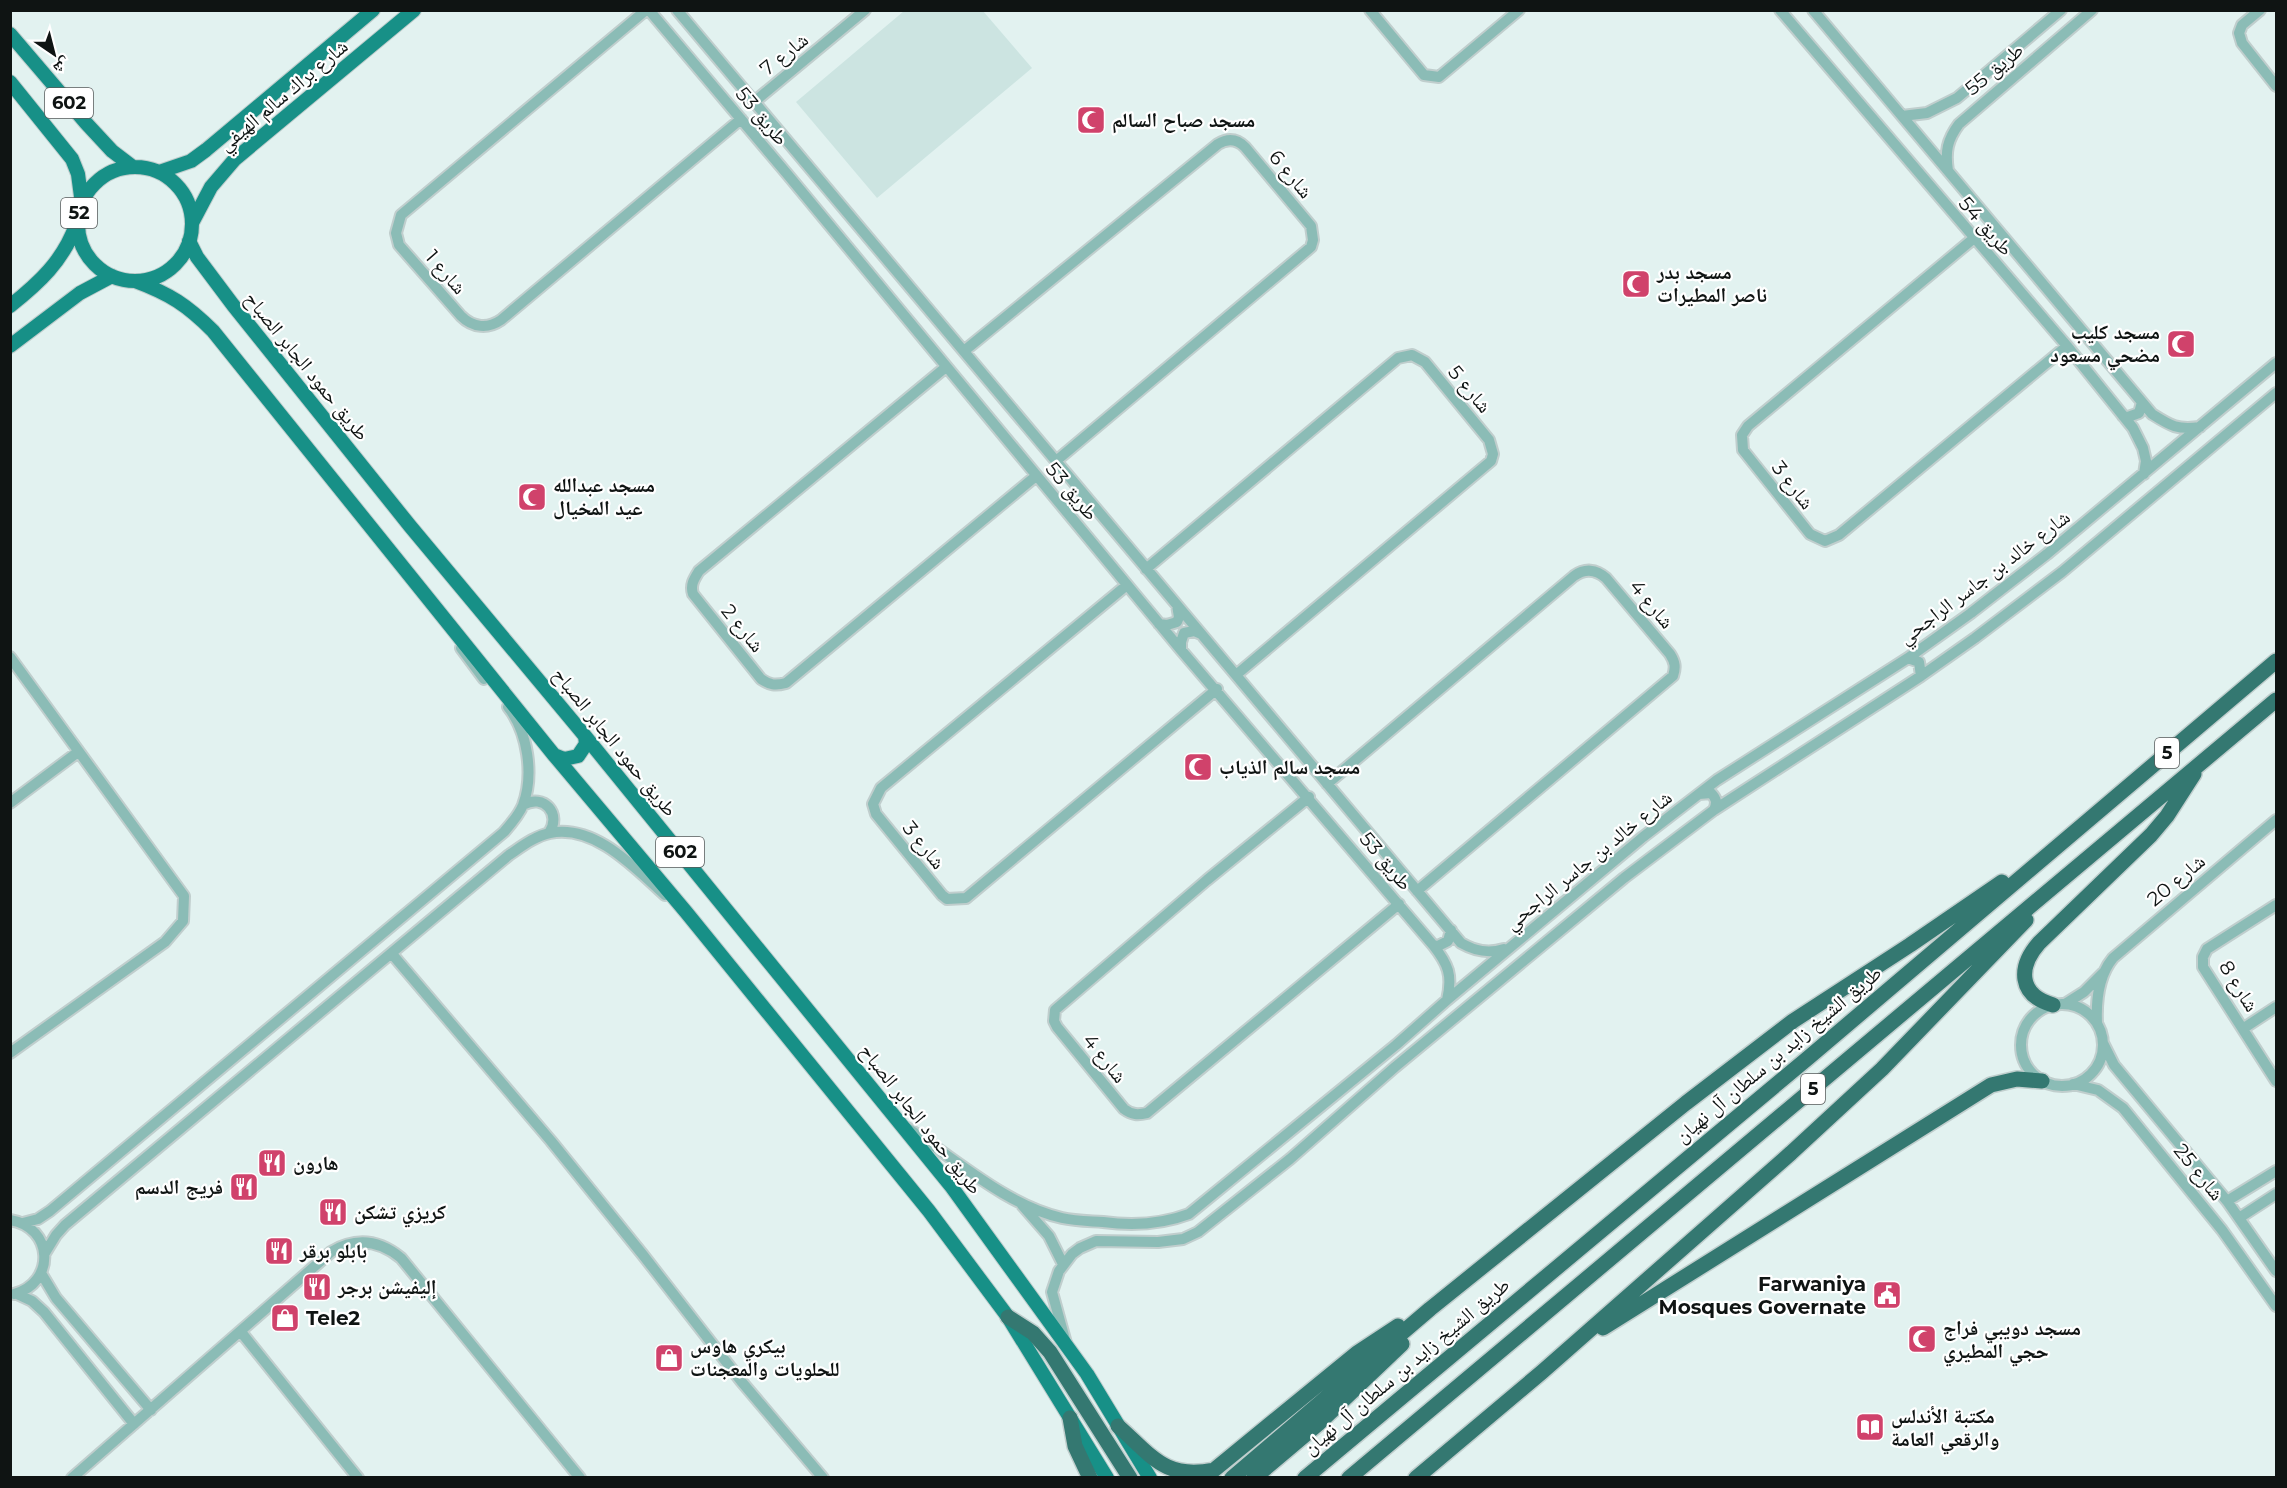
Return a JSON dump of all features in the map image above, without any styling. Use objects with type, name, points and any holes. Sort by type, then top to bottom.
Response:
[{"type":"highway","name":"طريق الشيخ زايد بن سلطان آل نهيان","points":[[1305,1478],[1808,1058],[2277,661]]},
{"type":"highway","name":"5","points":[[1349,1478],[2075,867],[2277,700]]},
{"type":"highway","points":[[2059,1004],[2038,998],[2028,986],[2024,970],[2028,957],[2039,943],[2159,826],[2200,764]]},
{"type":"highway","points":[[1232,1478],[1430,1309],[1686,1103],[1793,1021],[2057,845]]},
{"type":"highway","points":[[1417,1478],[1783,1161],[1882,1069],[2075,867]]},
{"type":"highway","points":[[1562,1354],[1991,1085],[2017,1079],[2042,1081]]},
{"type":"highway","points":[[1118,1426],[1172,1470],[1188,1474],[1214,1470],[1357,1353],[1399,1325],[1430,1309]]},
{"type":"highway","points":[[1254,1478],[1379,1368],[1407,1340],[1430,1309]]},
{"type":"highway","points":[[1008,1317],[1033,1333],[1050,1352],[1130,1478]]},
{"type":"highway","points":[[1070,1418],[1075,1446],[1090,1478]]},
{"type":"main road","name":"شارع براك سالم الهيفي","points":[[159,172],[191,161],[206,150],[373,10]]},
{"type":"main road","name":"شارع براك سالم الهيفي","points":[[192,223],[211,187],[227,167],[414,10]]},
{"type":"main road","name":"602","points":[[10,34],[112,151],[133,167]]},
{"type":"main road","points":[[302,70],[302,81],[315,93]]},
{"type":"main road","name":"602","points":[[10,82],[72,159],[78,174],[82,204]]},
{"type":"main road","name":"52","points":[[133,167],[159,172],[176,184],[188,202],[192,223],[189,241],[182,257],[169,270],[153,278],[135,281],[112,276],[98,267],[86,254],[80,238],[78,221],[82,204],[90,189],[102,178],[117,170],[133,167]]},
{"type":"main road","points":[[10,306],[40,283],[63,255],[78,221]]},
{"type":"main road","name":"طريق حمود الجابر الصباح","points":[[189,241],[197,257],[240,314],[410,526],[585,736],[951,1186],[1087,1374],[1150,1478]]},
{"type":"main road","points":[[10,346],[80,293],[112,276]]},
{"type":"main road","name":"602","points":[[135,281],[163,292],[190,308],[213,331],[554,755],[686,912],[929,1211],[1008,1317],[1107,1478]]},
{"type":"main road","points":[[554,755],[564,759],[578,756],[583,751],[585,736]]},
{"type":"street","name":"طريق 53","points":[[648,10],[810,201],[1181,650],[1309,797],[1443,958],[1449,972],[1450,984],[1446,999]]},
{"type":"street","name":"شارع 1","points":[[648,10],[401,215],[396,233],[399,245],[461,316],[477,326],[490,326],[501,320],[741,119]]},
{"type":"street","name":"طريق 53","points":[[677,10],[1461,942],[1473,950],[1494,952],[1512,945]]},
{"type":"street","name":"شارع 7","points":[[754,102],[866,10]]},
{"type":"street","points":[[1370,10],[1424,75],[1439,77],[1519,10]]},
{"type":"street","name":"طريق 54","points":[[1780,10],[1973,239],[2067,346],[2133,428],[2146,460],[2144,474]]},
{"type":"street","name":"طريق 54","points":[[1813,10],[2152,414],[2171,426],[2183,429],[2200,427]]},
{"type":"street","name":"طريق 55","points":[[1902,116],[1927,113],[1957,98],[2061,10]]},
{"type":"street","name":"طريق 55","points":[[1948,171],[1946,154],[1948,143],[1959,124],[2092,10]]},
{"type":"street","points":[[2260,10],[2242,25],[2239,33],[2242,43],[2277,86]]},
{"type":"street","points":[[1957,98],[1959,112],[1968,115]]},
{"type":"street","name":"شارع 6","points":[[964,351],[1218,144],[1236,140],[1253,156],[1311,226],[1314,232],[1311,248],[1056,461]]},
{"type":"street","points":[[788,175],[795,177],[801,174],[805,163]]},
{"type":"street","points":[[810,201],[813,189],[819,186],[825,187]]},
{"type":"street","name":"شارع 3","points":[[1973,239],[1748,426],[1742,435],[1743,450],[1810,534],[1825,541],[1839,535],[2067,346]]},
{"type":"street","name":"شارع 5","points":[[1146,568],[1398,358],[1412,355],[1425,362],[1489,440],[1493,454],[1491,461],[1236,675]]},
{"type":"street","name":"شارع خالد بن جاسر الراجحي","points":[[902,1125],[942,1150],[979,1179],[1020,1203],[1061,1218],[1131,1226],[1166,1222],[1189,1214],[1396,1045],[1446,999],[1643,837],[1699,794],[1908,658],[1971,613],[2047,554],[2277,363]]},
{"type":"street","name":"شارع 2","points":[[946,367],[699,571],[691,588],[693,594],[761,678],[777,686],[786,683],[1036,476]]},
{"type":"street","name":"شارع خالد بن جاسر الراجحي","points":[[1067,1346],[1052,1292],[1063,1264],[1080,1248],[1096,1241],[1158,1242],[1183,1239],[1198,1232],[1624,878],[1714,810],[1976,638],[2062,572],[2277,393]]},
{"type":"street","points":[[2123,416],[2128,417],[2139,413],[2142,402]]},
{"type":"street","name":"شارع 4","points":[[1327,784],[1574,576],[1584,570],[1597,571],[1614,587],[1675,661],[1676,669],[1673,676],[1417,891]]},
{"type":"street","name":"شارع 3","points":[[1127,585],[881,788],[873,804],[876,814],[942,895],[947,899],[966,898],[1217,689]]},
{"type":"street","points":[[1160,624],[1167,625],[1177,622],[1179,617],[1177,605]]},
{"type":"street","points":[[23,1223],[38,1219],[50,1211],[467,864],[504,832],[523,805],[528,766],[520,724],[470,662],[438,609]]},
{"type":"street","points":[[1971,613],[1962,629],[1968,638],[1976,638]]},
{"type":"street","points":[[1181,650],[1184,633],[1201,634]]},
{"type":"street","points":[[10,657],[184,896],[183,921],[165,942],[10,1053]]},
{"type":"street","points":[[1908,658],[1918,662],[1921,676]]},
{"type":"street","points":[[10,803],[78,752]]},
{"type":"street","points":[[1699,794],[1711,793],[1715,797],[1717,802],[1714,810]]},
{"type":"street","name":"شارع 4","points":[[1309,797],[1055,1010],[1054,1021],[1057,1027],[1124,1109],[1138,1115],[1147,1113],[1399,904]]},
{"type":"street","points":[[523,805],[535,801],[551,809],[554,822],[549,833]]},
{"type":"street","name":"شارع 20","points":[[2059,1004],[2084,992],[2121,951],[2277,820]]},
{"type":"street","points":[[14,1294],[31,1286],[41,1273],[45,1253],[56,1235],[66,1225],[526,843],[549,833],[567,833],[587,837],[627,862],[686,912]]},
{"type":"street","name":"شارع 8","points":[[2277,905],[2207,949],[2203,957],[2203,967],[2277,1082]]},
{"type":"street","points":[[1432,945],[1444,945],[1448,941],[1451,930]]},
{"type":"street","points":[[392,954],[565,1158],[741,1381],[823,1478]]},
{"type":"street","name":"شارع 20","points":[[2097,1023],[2097,995],[2103,972]]},
{"type":"street","points":[[2059,1004],[2081,1008],[2097,1023],[2103,1043],[2101,1058],[2084,1080],[2056,1086],[2042,1081],[2027,1067],[2022,1054],[2021,1039],[2029,1020],[2040,1010],[2059,1004]]},
{"type":"street","points":[[2244,1028],[2277,1007]]},
{"type":"street","name":"شارع 25","points":[[2103,1043],[2108,1057],[2227,1201],[2277,1271]]},
{"type":"street","name":"شارع 25","points":[[2073,1084],[2098,1090],[2123,1108],[2222,1230],[2277,1306]]},
{"type":"street","points":[[1260,1156],[1255,1164],[1255,1173],[1259,1176],[1269,1175]]},
{"type":"street","points":[[2227,1201],[2277,1171]]},
{"type":"street","points":[[2239,1218],[2277,1194]]},
{"type":"street","points":[[1020,1203],[1049,1236],[1063,1264]]},
{"type":"street","points":[[10,1220],[23,1223],[33,1230],[41,1240],[45,1253]]},
{"type":"street","points":[[72,1478],[331,1252],[363,1241],[393,1251],[410,1267],[580,1478]]},
{"type":"street","points":[[41,1273],[56,1298],[151,1410]]},
{"type":"street","points":[[14,1294],[32,1301],[44,1311],[134,1424]]},
{"type":"street","points":[[241,1332],[358,1478]]},
{"type":"shaded area","points":[[904,11],[983,11],[1032,68],[877,198],[796,102]]},
{"type":"place","name":"مسجد صباح السالم","points":[[1091,120]]},
{"type":"place","name":"مسجد بدر ناصر المطيرات","points":[[1636,284]]},
{"type":"place","name":"مسجد كليب مضحي مسعود","points":[[2181,344]]},
{"type":"place","name":"مسجد عبدالله عيد المخيال","points":[[532,497]]},
{"type":"place","name":"مسجد سالم الذياب","points":[[1198,767]]},
{"type":"place","name":"هارون","points":[[272,1163]]},
{"type":"place","name":"فريج الدسم","points":[[244,1187]]},
{"type":"place","name":"كريزي تشكن","points":[[333,1212]]},
{"type":"place","name":"بابلو برقر","points":[[279,1251]]},
{"type":"place","name":"إليفيشن برجر","points":[[317,1287]]},
{"type":"place","name":"Farwaniya Mosques Governate","points":[[1887,1295]]},
{"type":"place","name":"Tele2","points":[[285,1318]]},
{"type":"place","name":"مسجد دويبي فراج حجي المطيري","points":[[1922,1339]]},
{"type":"place","name":"بيكري هاوس للحلويات والمعجنات","points":[[669,1358]]},
{"type":"place","name":"مكتبة الأندلس والرقعي العامة","points":[[1870,1427]]}]
